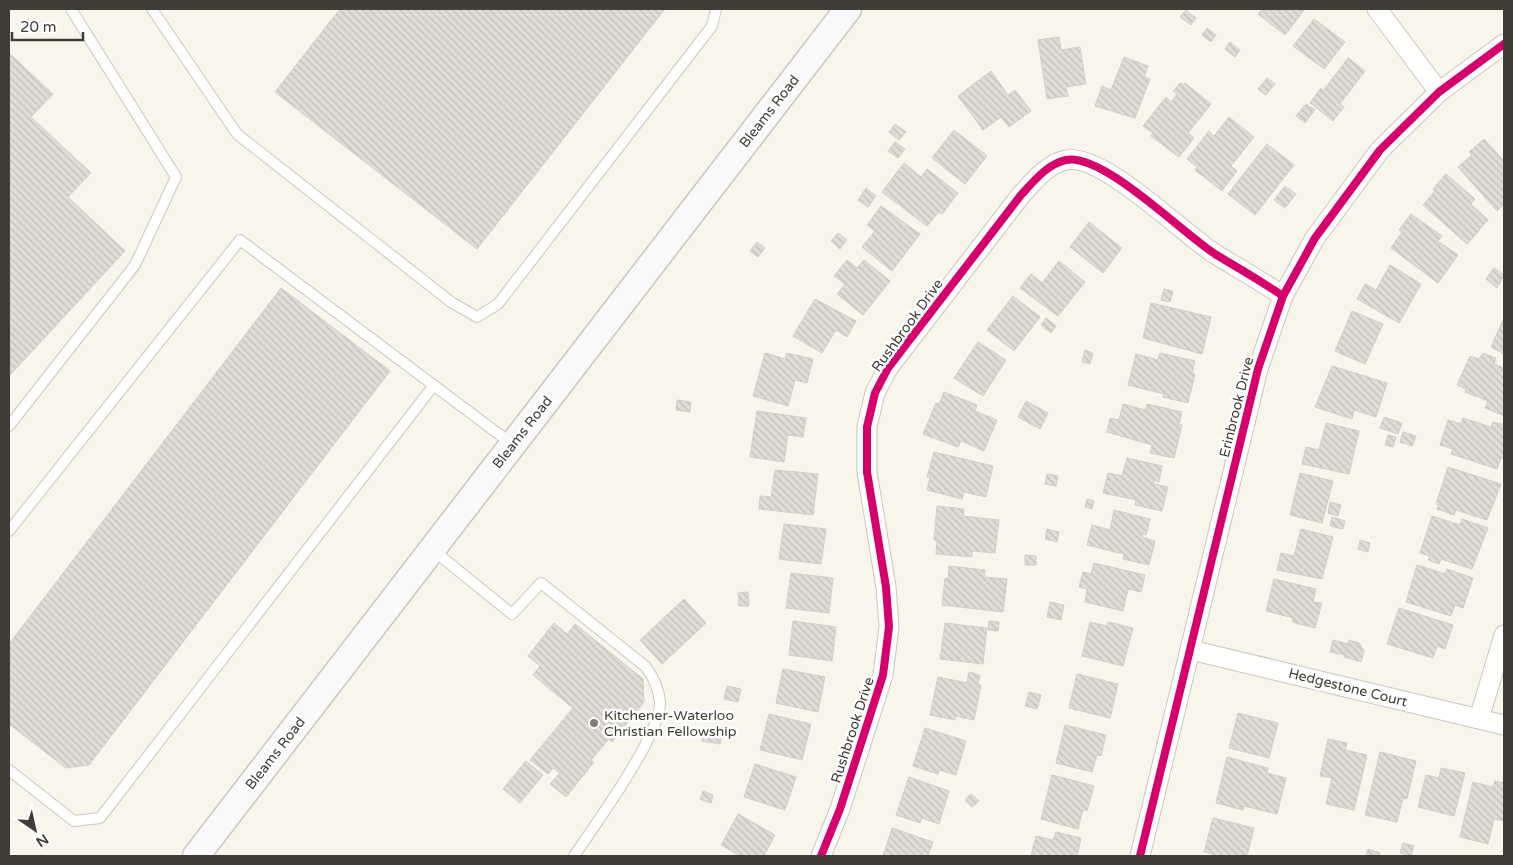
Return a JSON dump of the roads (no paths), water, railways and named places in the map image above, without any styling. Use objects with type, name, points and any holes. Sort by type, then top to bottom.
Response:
[{"type":"main road","name":"Bleams Road","points":[[196,856],[848,9]]},
{"type":"street","points":[[1378,9],[1438,92]]},
{"type":"street","name":"Erinbrook Drive","points":[[1140,856],[1258,369],[1283,296],[1315,238],[1380,150],[1438,92],[1504,44]]},
{"type":"street","name":"Rushbrook Drive","points":[[821,856],[840,809],[882,675],[889,628],[886,587],[867,472],[867,427],[875,393],[888,368],[1021,194],[1040,174],[1065,160],[1088,162],[1110,174],[1214,253],[1283,296]]},
{"type":"street","points":[[1479,719],[1504,635]]},
{"type":"street","name":"Hedgestone Court","points":[[1190,650],[1504,725]]},
{"type":"lane","points":[[9,426],[135,265],[176,177],[71,9]]},
{"type":"lane","points":[[152,9],[237,134],[451,302],[477,317],[498,304],[712,26],[716,9]]},
{"type":"lane","points":[[9,531],[240,240],[513,444]]},
{"type":"lane","points":[[9,770],[74,821],[100,818],[434,385]]},
{"type":"lane","points":[[432,549],[512,614],[541,583],[646,667],[654,680],[660,703],[651,736],[574,856]]},
{"type":"place","name":"Kitchener-Waterloo Christian Fellowship","points":[[594,723]]}]
